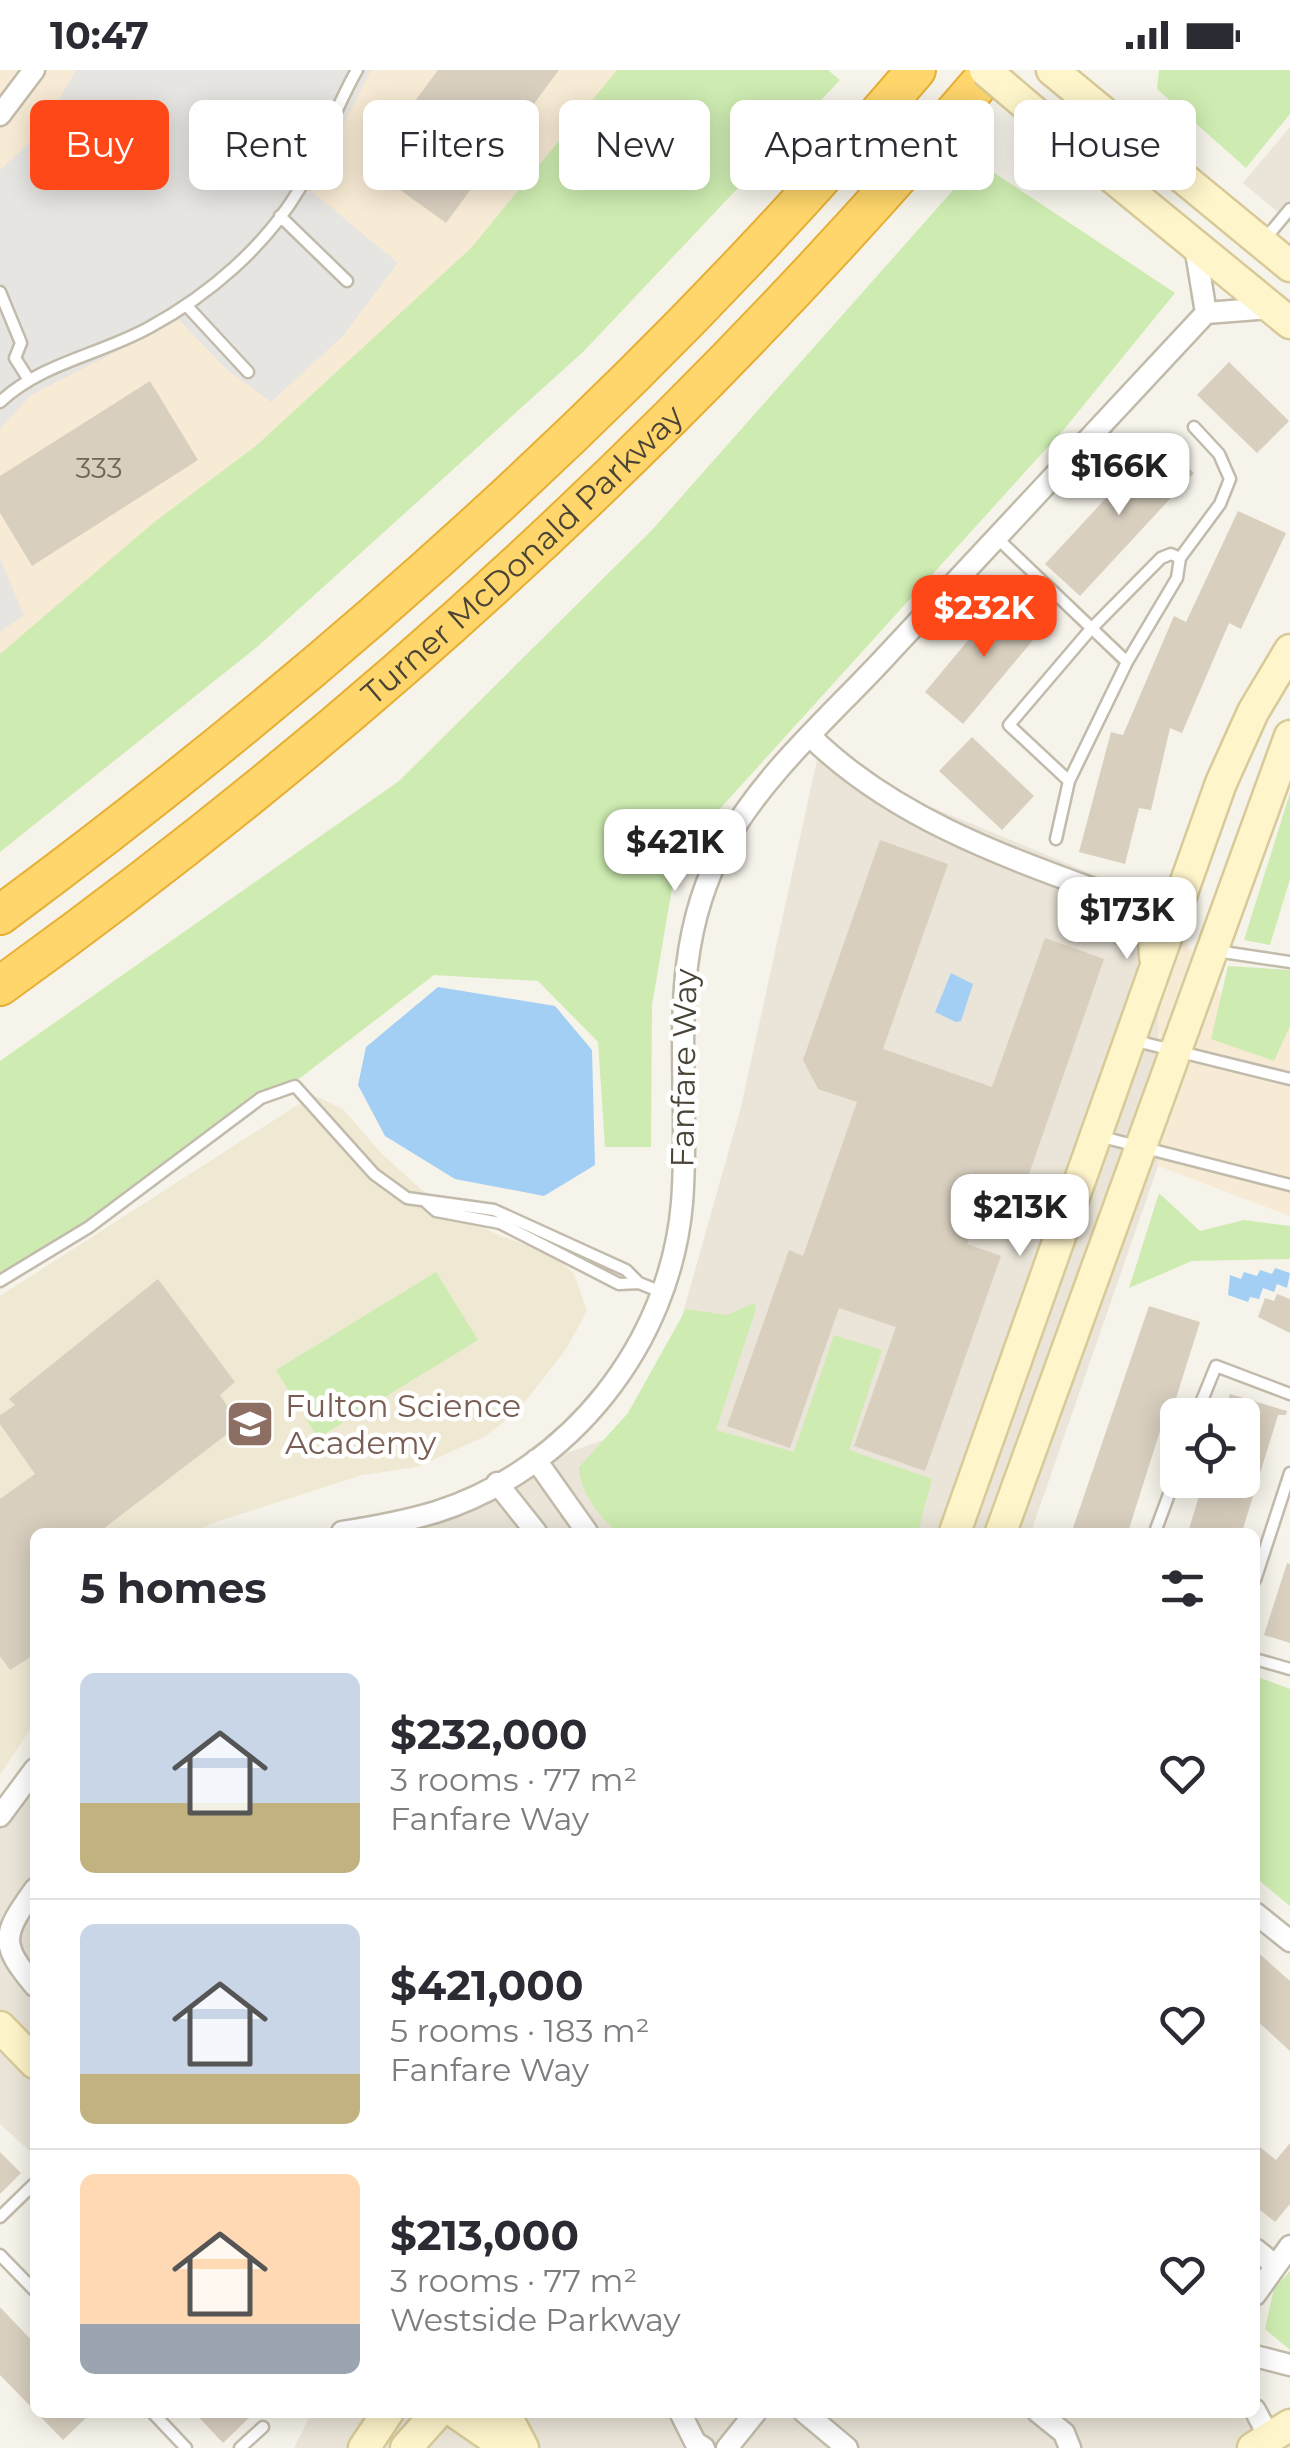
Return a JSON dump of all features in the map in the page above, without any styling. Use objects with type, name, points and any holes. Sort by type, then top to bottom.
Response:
[{"type":"highway","name":"Turner McDonald Parkway","points":[[0,915],[185,775],[442,558],[676,332],[916,70]]},
{"type":"highway","name":"Turner McDonald Parkway","points":[[0,986],[222,820],[480,601],[717,372],[988,70]]},
{"type":"main road","points":[[988,70],[1281,316]]},
{"type":"main road","points":[[1052,70],[1290,266]]},
{"type":"main road","points":[[956,1528],[1238,743],[1290,650]]},
{"type":"main road","points":[[1003,1528],[1290,736]]},
{"type":"main road","points":[[1152,980],[1154,923],[1139,906],[1160,900],[1187,882]]},
{"type":"main road","points":[[0,2027],[30,2058]]},
{"type":"main road","points":[[364,2448],[384,2418]]},
{"type":"main road","points":[[406,2448],[433,2418]]},
{"type":"main road","points":[[465,2418],[508,2448]]},
{"type":"main road","points":[[507,2418],[523,2448]]},
{"type":"street","points":[[0,115],[34,70]]},
{"type":"street","points":[[1195,243],[1206,312],[1281,316]]},
{"type":"street","name":"Fanfare Way","points":[[360,1528],[438,1511],[497,1483],[536,1460],[610,1390],[645,1335],[664,1293],[682,1202],[681,998],[688,938],[727,840],[811,737],[1206,312]]},
{"type":"street","points":[[811,737],[838,764],[892,802],[1011,859],[1139,906]]},
{"type":"street","points":[[536,1460],[584,1528]]},
{"type":"street","points":[[497,1483],[533,1528]]},
{"type":"street","points":[[0,1816],[30,1776]]},
{"type":"street","points":[[30,1896],[12,1920],[2,1947],[7,1962],[30,1982]]},
{"type":"street","points":[[1260,1916],[1290,1941]]},
{"type":"street","points":[[1260,2288],[1290,2246]]},
{"type":"street","points":[[1260,2252],[1275,2264]]},
{"type":"street","points":[[1260,2357],[1290,2364]]},
{"type":"street","points":[[683,2418],[695,2442],[704,2448]]},
{"type":"street","points":[[727,2448],[751,2418]]},
{"type":"street","points":[[811,2418],[847,2448]]},
{"type":"street","points":[[1045,2418],[1064,2433],[1070,2448]]},
{"type":"lane","points":[[0,402],[29,380],[149,328],[220,280],[280,216],[306,176],[357,70]]},
{"type":"lane","points":[[1262,242],[1290,209]]},
{"type":"lane","points":[[280,216],[347,280]]},
{"type":"lane","points":[[0,292],[21,343],[15,358]]},
{"type":"lane","points":[[186,305],[248,372]]},
{"type":"lane","points":[[0,354],[15,358],[29,380]]},
{"type":"lane","points":[[1056,838],[1069,780],[1128,662],[1177,578],[1180,558],[1220,504],[1230,479],[1219,454],[1194,427]]},
{"type":"lane","points":[[996,537],[1128,662]]},
{"type":"lane","points":[[1069,780],[1009,725],[1090,630],[1161,558],[1172,554],[1180,558]]},
{"type":"lane","points":[[1210,949],[1290,962]]},
{"type":"lane","points":[[1130,1039],[1290,1079]]},
{"type":"lane","points":[[0,1281],[90,1227],[261,1098],[295,1086],[374,1174],[407,1198],[494,1210],[626,1270],[640,1283],[664,1293]]},
{"type":"lane","points":[[1096,1136],[1290,1185]]},
{"type":"lane","points":[[1203,1398],[1216,1366],[1290,1394]]},
{"type":"lane","points":[[1260,1565],[1290,1473]]},
{"type":"lane","points":[[1156,1528],[1168,1498]]},
{"type":"lane","points":[[1260,1660],[1290,1669]]},
{"type":"lane","points":[[0,2217],[30,2188]]},
{"type":"lane","points":[[0,2255],[30,2286]]},
{"type":"lane","points":[[158,2418],[186,2448]]},
{"type":"lane","points":[[240,2448],[263,2426]]},
{"type":"shaded area","points":[[0,70],[743,70],[710,101],[559,100],[559,190],[616,190],[0,771]]},
{"type":"shaded area","points":[[76,70],[371,70],[343,125],[343,100],[189,100],[189,190],[310,190],[398,263],[343,336],[271,402],[227,370],[179,320],[31,395],[0,429],[0,170],[30,142],[30,190],[169,190],[169,100],[59,100]]},
{"type":"shaded area","points":[[1290,127],[1290,222],[1243,183]]},
{"type":"shaded area","points":[[0,558],[24,615],[0,632]]},
{"type":"shaded area","points":[[817,760],[1158,901],[1158,1166],[1032,1528],[353,1528],[652,1423],[741,1107]]},
{"type":"shaded area","points":[[1158,901],[1234,1014],[1290,1029],[1290,1216],[1158,1166]]},
{"type":"shaded area","name":"Fulton Science Academy","points":[[313,1095],[343,1109],[382,1154],[422,1190],[455,1212],[498,1235],[553,1254],[574,1274],[587,1311],[566,1349],[518,1411],[484,1437],[417,1467],[362,1475],[204,1528],[30,1528],[30,1730],[0,1775],[0,1296]]},
{"type":"shaded area","points":[[30,1782],[30,2151],[0,2124],[0,1819]]},
{"type":"shaded area","points":[[1260,2416],[1290,2437],[1290,2448],[294,2448],[309,2418]]},
{"type":"green space","points":[[617,70],[828,70],[840,80],[821,100],[730,100],[730,190],[736,190],[584,351],[257,647],[0,852],[0,654],[153,523],[257,445],[471,248],[519,190],[539,190],[539,165],[559,141],[559,190],[710,190],[710,100],[592,100]]},
{"type":"green space","points":[[1159,70],[1290,70],[1290,114],[1246,168],[1196,124],[1196,100],[1169,100],[1157,89]]},
{"type":"green space","points":[[994,173],[1014,186],[1014,190],[1020,190],[1175,293],[1065,428],[707,823],[675,871],[652,1005],[651,1147],[605,1147],[598,1042],[538,981],[434,975],[291,1085],[0,1277],[0,1061],[399,781],[652,530],[953,190],[994,190]]},
{"type":"green space","points":[[1290,793],[1290,879],[1270,945],[1244,940]]},
{"type":"green space","points":[[1228,966],[1290,970],[1290,1026],[1274,1061],[1211,1039]]},
{"type":"green space","points":[[1159,1193],[1200,1231],[1244,1220],[1290,1226],[1290,1259],[1192,1261],[1129,1288]]},
{"type":"green space","points":[[436,1272],[478,1340],[318,1438],[276,1370]]},
{"type":"green space","points":[[754,1303],[756,1309],[716,1430],[794,1452],[834,1335],[882,1350],[849,1450],[932,1479],[919,1528],[613,1528],[597,1511],[586,1494],[579,1467],[628,1413],[686,1309],[727,1315]]},
{"type":"green space","points":[[1260,1678],[1290,1689],[1290,1906],[1260,1881]]},
{"type":"green space","points":[[1290,2271],[1290,2350],[1265,2329],[1274,2288]]},
{"type":"water","points":[[951,973],[973,984],[961,1021],[956,1022],[935,1012]]},
{"type":"water","points":[[438,987],[555,1006],[592,1050],[595,1165],[544,1196],[455,1179],[385,1136],[358,1085],[366,1047]]},
{"type":"water","points":[[1275,1268],[1290,1273],[1287,1288],[1277,1284],[1274,1292],[1263,1288],[1259,1299],[1250,1297],[1248,1302],[1228,1295],[1230,1275],[1241,1279],[1244,1272],[1257,1276],[1260,1270],[1272,1274]]},
{"type":"building","points":[[438,70],[559,70],[537,100],[416,100]]},
{"type":"building","points":[[400,190],[470,190],[446,223]]},
{"type":"building","points":[[1229,362],[1289,421],[1257,453],[1197,395]]},
{"type":"building","points":[[150,381],[198,460],[32,566],[0,513],[0,476]]},
{"type":"building","points":[[1159,441],[1194,473],[1080,596],[1045,564]]},
{"type":"building","points":[[1238,511],[1286,533],[1241,629],[1229,623],[1182,733],[1170,728],[1151,810],[1139,808],[1125,864],[1079,852],[1111,732],[1123,735],[1174,616],[1186,622]]},
{"type":"building","points":[[1005,596],[1043,628],[963,724],[925,692]]},
{"type":"building","points":[[972,737],[1034,796],[1002,830],[939,771]]},
{"type":"building","points":[[880,840],[948,864],[883,1049],[992,1087],[1045,938],[1104,959],[1021,1197],[988,1185],[967,1244],[1001,1256],[925,1471],[854,1446],[896,1327],[839,1308],[790,1448],[727,1426],[789,1250],[803,1256],[857,1102],[818,1089],[803,1060]]},
{"type":"building","points":[[158,1279],[235,1382],[220,1395],[239,1425],[104,1528],[30,1528],[30,1657],[10,1670],[0,1656],[0,1499],[35,1474],[0,1424],[0,1415],[15,1405],[9,1399]]},
{"type":"building","points":[[1277,1294],[1290,1299],[1290,1333],[1258,1317],[1265,1298],[1274,1301]]},
{"type":"building","points":[[1149,1306],[1200,1322],[1176,1398],[1160,1398],[1160,1431],[1129,1528],[1073,1528]]},
{"type":"building","points":[[1260,1403],[1287,1411],[1286,1415],[1278,1415],[1260,1474]]},
{"type":"building","points":[[1198,1498],[1252,1498],[1243,1528],[1189,1528]]},
{"type":"building","points":[[1287,1563],[1290,1564],[1290,1643],[1264,1635]]},
{"type":"building","points":[[1260,1954],[1290,1981],[1290,2051],[1260,2024]]},
{"type":"building","points":[[1290,2143],[1290,2204],[1275,2222],[1260,2210],[1260,2147],[1276,2160]]},
{"type":"building","points":[[0,2152],[21,2173],[0,2194]]},
{"type":"building","points":[[0,2307],[30,2339],[30,2406],[0,2375]]},
{"type":"building","points":[[42,2418],[86,2418],[63,2440]]},
{"type":"building","points":[[200,2418],[249,2418],[223,2443]]},
{"type":"place","name":"Fulton Science Academy","points":[[250,1424]]}]
